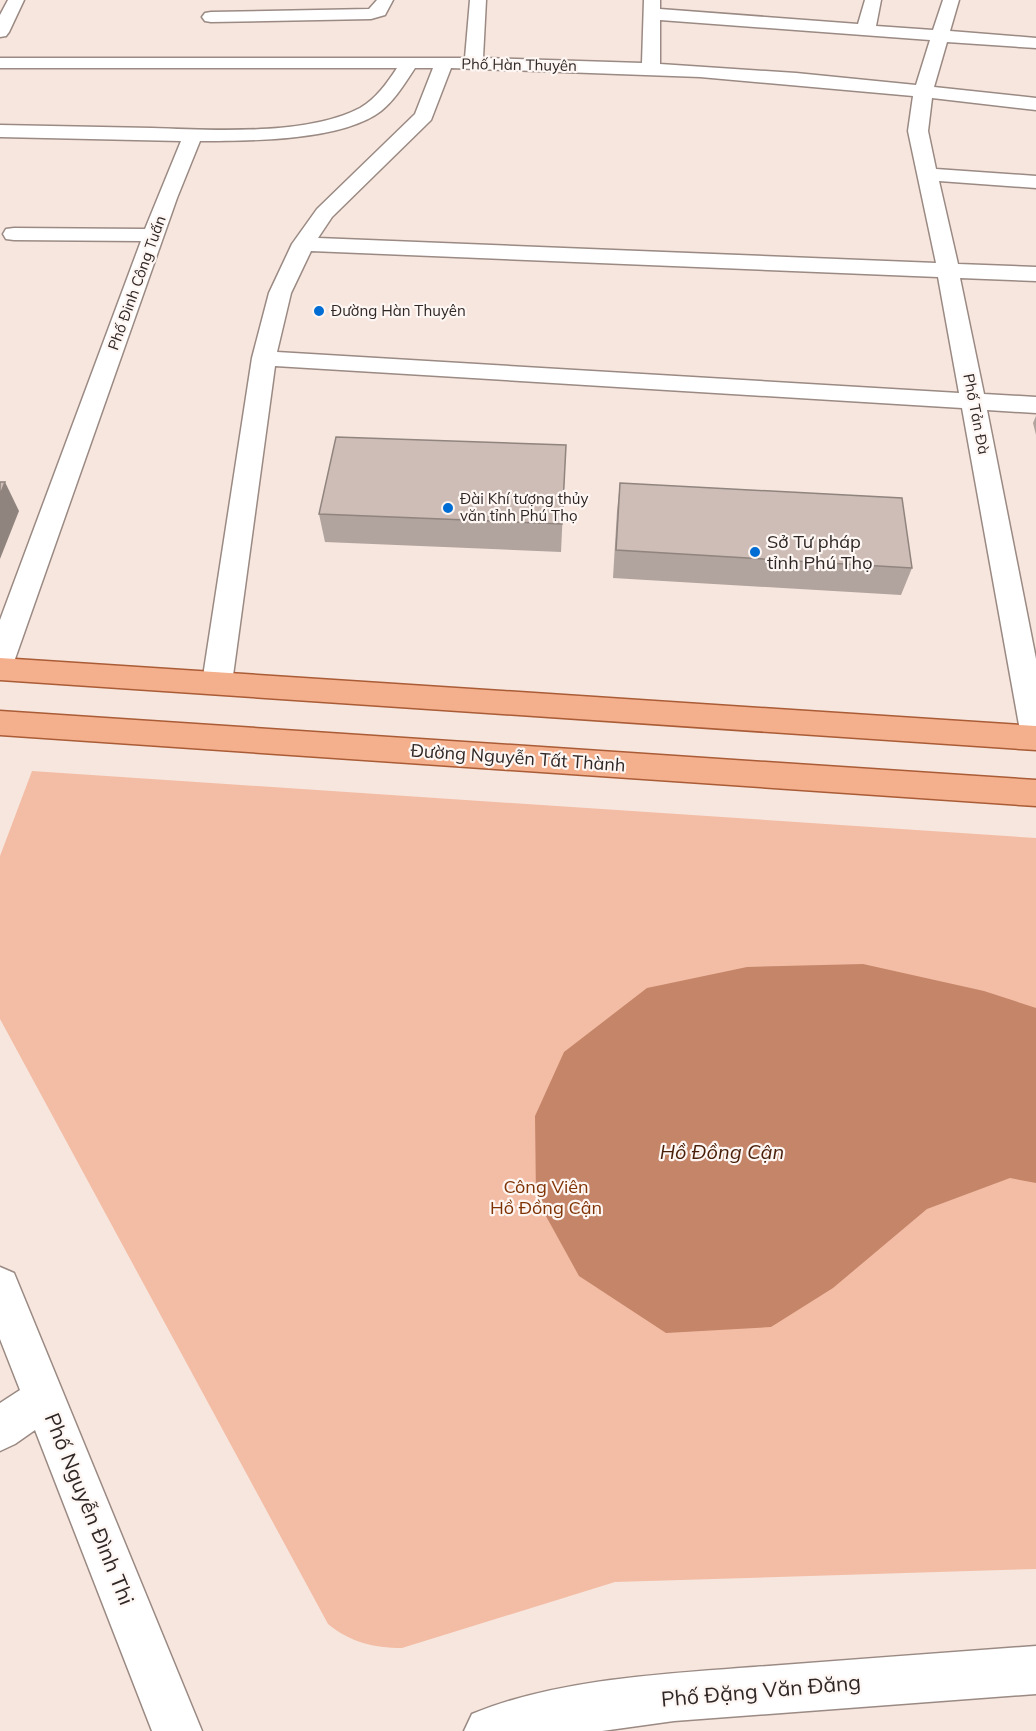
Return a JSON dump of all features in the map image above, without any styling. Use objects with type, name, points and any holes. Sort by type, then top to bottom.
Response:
[{"type":"main road","points":[[0,669],[1036,737]]},
{"type":"main road","name":"Đường Nguyễn Tất Thành","points":[[0,723],[1036,793]]},
{"type":"street","points":[[0,32],[16,0]]},
{"type":"street","points":[[200,63],[210,21],[371,14],[380,11],[385,0]]},
{"type":"street","points":[[474,64],[478,0]]},
{"type":"street","points":[[866,29],[873,0]]},
{"type":"street","name":"Phố Tản Đà","points":[[951,0],[923,92],[918,131],[973,401],[1028,648],[1036,737]]},
{"type":"street","points":[[651,69],[652,7],[866,29],[1036,43]]},
{"type":"street","name":"Phố Hàn Thuyên","points":[[0,63],[444,63],[651,69],[805,79],[1036,104]]},
{"type":"street","points":[[0,131],[242,135],[328,124],[368,112],[394,86],[409,63]]},
{"type":"street","points":[[217,683],[264,357],[280,293],[303,244],[324,213],[424,116],[444,63]]},
{"type":"street","name":"Phố Đinh Công Tuấn","points":[[0,659],[154,235],[193,135]]},
{"type":"street","points":[[927,174],[1036,182]]},
{"type":"street","points":[[14,234],[154,235]]},
{"type":"street","points":[[303,244],[1036,274]]},
{"type":"street","points":[[264,357],[1036,405]]},
{"type":"street","name":"Phố Nguyễn Đình Thi","points":[[0,1287],[177,1731]]},
{"type":"street","points":[[0,1429],[45,1398]]},
{"type":"street","name":"Phố Đặng Văn Đăng","points":[[489,1731],[556,1713],[674,1697],[1036,1670]]},
{"type":"green space","name":"Công Viên Hồ Đồng Cận","points":[[32,771],[1036,838],[1036,1569],[615,1582],[402,1648],[362,1643],[328,1624],[0,1019],[0,856]]},
{"type":"water","name":"Hồ Đồng Cận","points":[[863,964],[984,991],[1036,1008],[1036,1183],[1010,1178],[927,1209],[833,1288],[771,1327],[666,1333],[579,1276],[536,1198],[535,1116],[564,1052],[647,988],[747,967]]},
{"type":"building","name":"Đài Khí tượng thủy văn tỉnh Phú Thọ","points":[[336,437],[566,445],[562,524],[319,514]]},
{"type":"building","points":[[0,482],[5,482],[0,495]]},
{"type":"building","points":[[620,483],[902,498],[912,568],[616,550]]},
{"type":"place","name":"Đường Hàn Thuyên","points":[[319,311]]},
{"type":"place","name":"Đài Khí tượng thủy văn tỉnh Phú Thọ","points":[[448,508]]},
{"type":"place","name":"Sở Tư pháp tỉnh Phú Thọ","points":[[755,552]]}]
